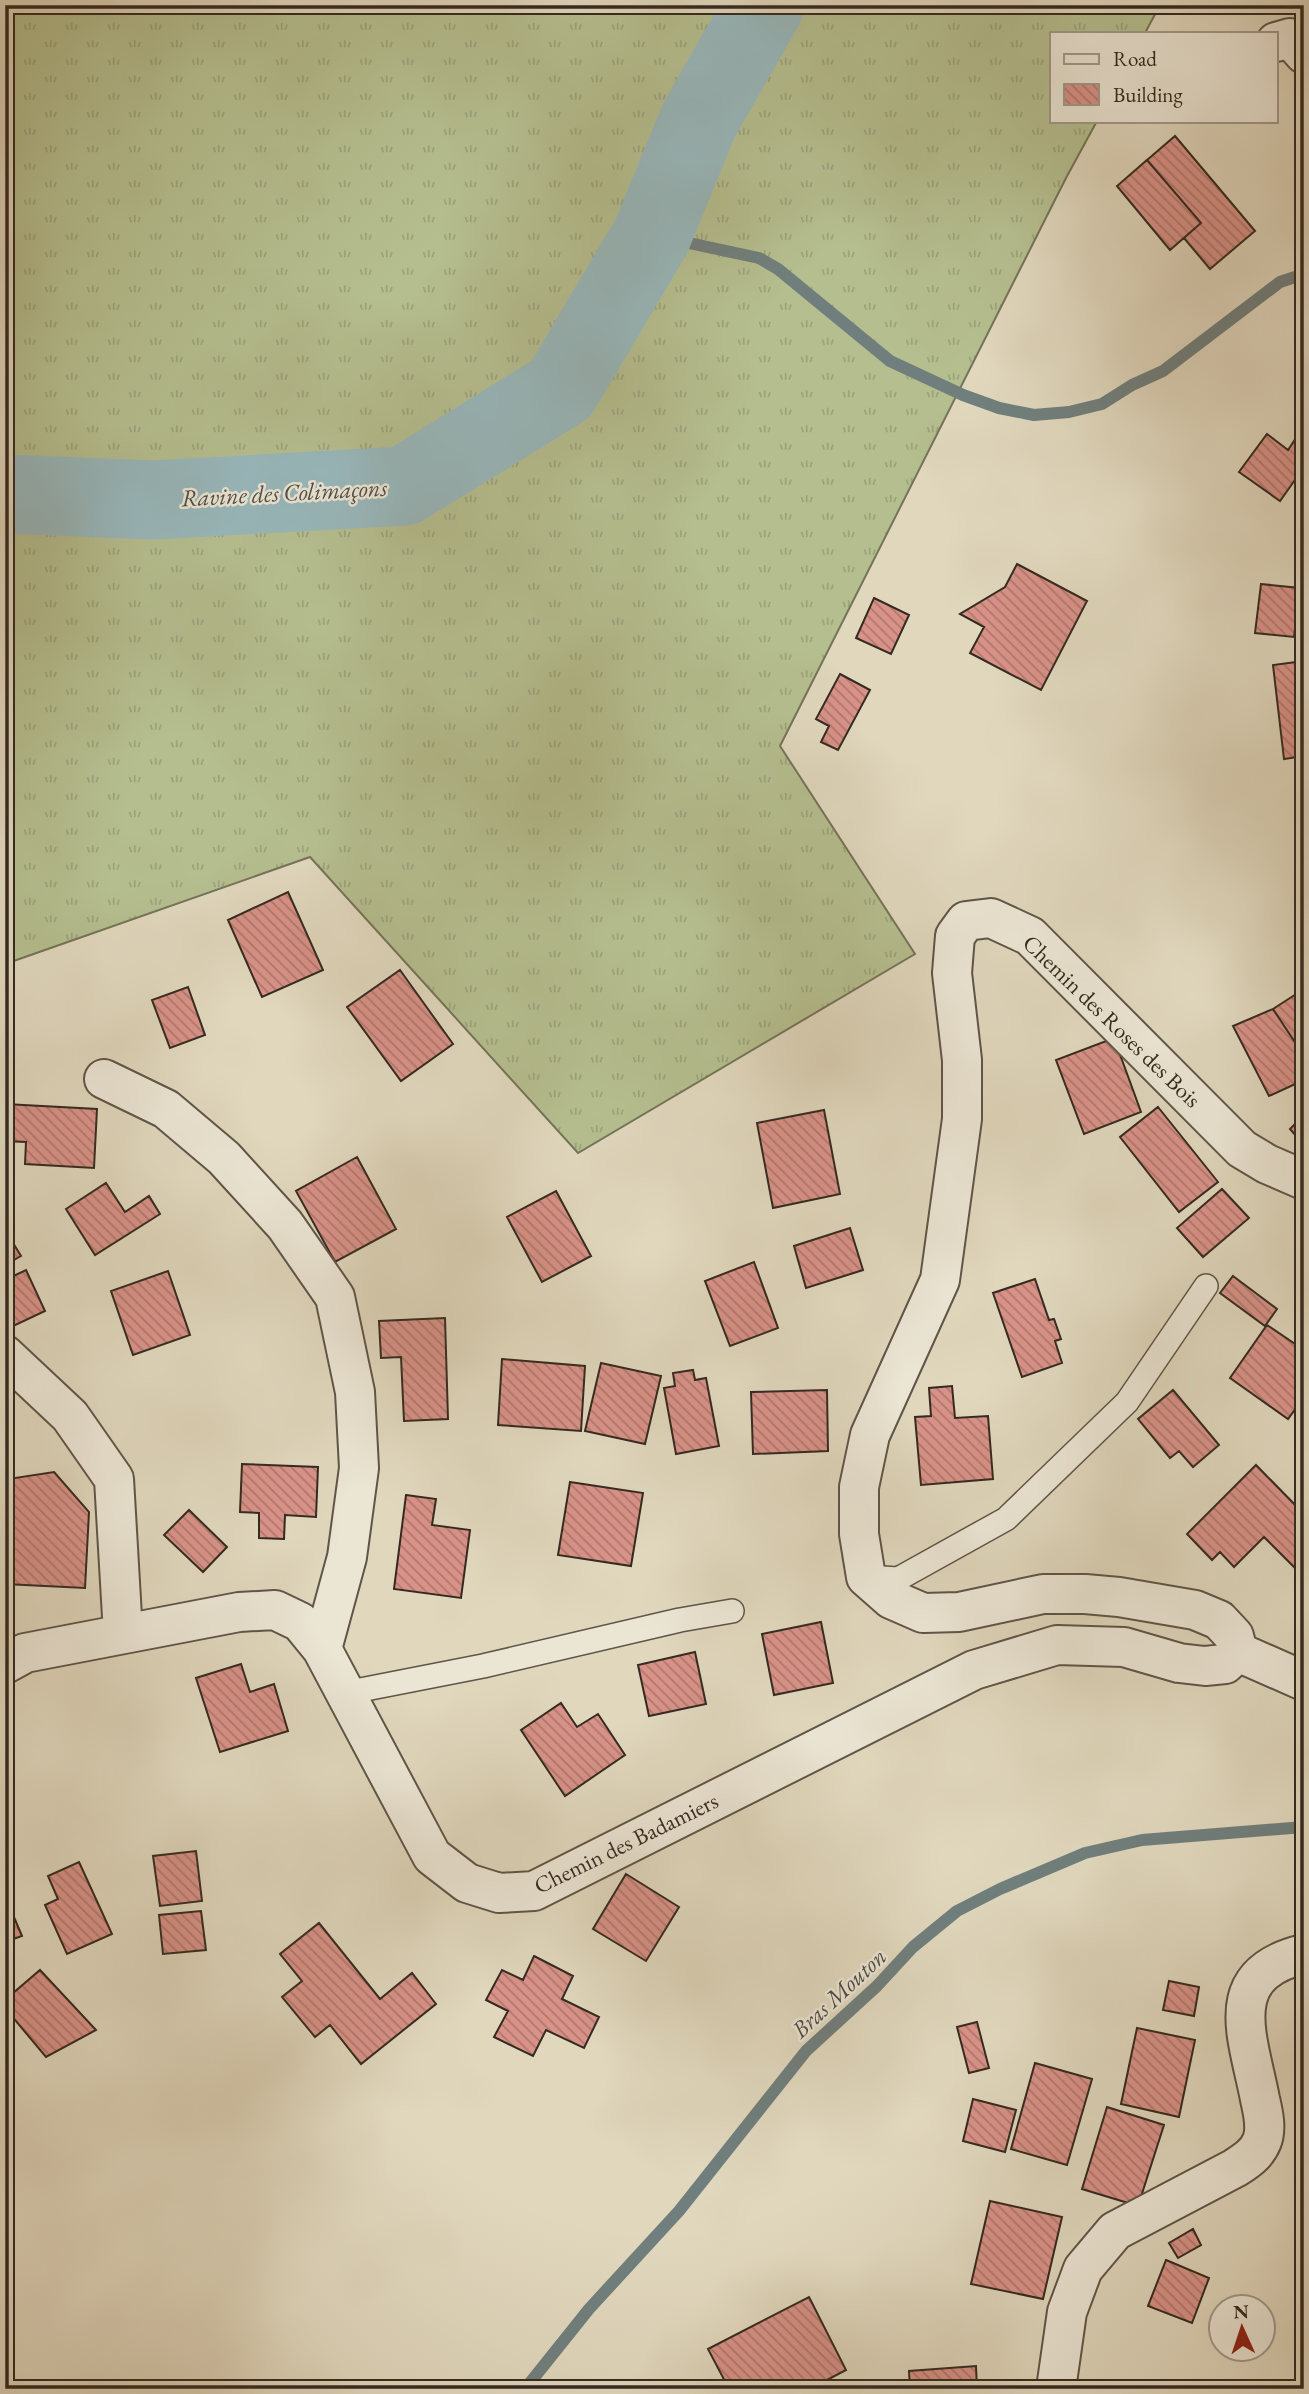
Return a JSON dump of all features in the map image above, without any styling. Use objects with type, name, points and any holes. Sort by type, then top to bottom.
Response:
[{"type":"street","points":[[1278,41],[1290,38],[1304,54]]},
{"type":"street","name":"Chemin des Roses des Bois","points":[[866,1577],[859,1534],[859,1487],[870,1435],[940,1280],[962,1119],[962,1060],[952,973],[955,936],[966,921],[991,918],[1030,936],[1242,1149],[1267,1164],[1304,1180]]},
{"type":"street","points":[[104,1079],[166,1109],[224,1158],[285,1225],[335,1297],[355,1392],[359,1468],[347,1557],[322,1649]]},
{"type":"street","points":[[5,1355],[70,1416],[114,1479],[123,1634]]},
{"type":"street","points":[[866,1577],[891,1599],[923,1613],[959,1612],[1042,1594],[1119,1597],[1195,1610],[1219,1620],[1234,1636],[1238,1652],[1304,1681]]},
{"type":"street","name":"Chemin des Badamiers","points":[[5,1664],[25,1653],[239,1612],[275,1610],[300,1622],[322,1649],[432,1856],[467,1883],[499,1892],[534,1891],[974,1670],[1057,1645],[1124,1647],[1179,1663],[1205,1666],[1225,1664],[1238,1652]]},
{"type":"street","points":[[1056,2389],[1067,2312],[1083,2269],[1115,2231],[1242,2164],[1262,2141],[1265,2120],[1246,2025],[1245,2005],[1252,1986],[1264,1970],[1290,1957],[1304,1954]]},
{"type":"lane","points":[[866,1577],[898,1579],[1006,1519],[1128,1402],[1206,1286]]},
{"type":"lane","points":[[345,1693],[732,1611]]},
{"type":"green space","points":[[5,5],[1160,5],[1146,32],[1050,32],[1050,122],[1096,122],[780,746],[915,954],[578,1153],[310,857],[5,964]]},
{"type":"building","points":[[1175,136],[1255,231],[1210,269],[1184,238],[1201,223],[1147,160]]},
{"type":"building","points":[[1147,160],[1201,223],[1170,250],[1117,186]]},
{"type":"building","points":[[1267,434],[1288,450],[1298,435],[1304,439],[1304,467],[1280,501],[1239,472]]},
{"type":"building","points":[[1017,564],[1087,601],[1041,690],[970,653],[984,627],[960,614],[1005,587]]},
{"type":"building","points":[[1261,584],[1300,588],[1294,637],[1255,633]]},
{"type":"building","points":[[874,598],[909,615],[891,654],[856,638]]},
{"type":"building","points":[[1304,661],[1304,756],[1284,759],[1273,665]]},
{"type":"building","points":[[840,674],[870,690],[838,750],[821,742],[829,726],[816,719]]},
{"type":"building","points":[[288,892],[323,970],[262,997],[228,920]]},
{"type":"building","points":[[400,970],[453,1044],[401,1081],[347,1007]]},
{"type":"building","points":[[188,987],[205,1035],[170,1048],[152,1000]]},
{"type":"building","points":[[1304,989],[1304,1056],[1273,1009]]},
{"type":"building","points":[[1273,1009],[1304,1056],[1304,1080],[1269,1096],[1233,1026]]},
{"type":"building","points":[[1114,1038],[1141,1112],[1084,1134],[1056,1060]]},
{"type":"building","points":[[5,1104],[97,1109],[94,1168],[25,1164],[26,1142],[5,1141]]},
{"type":"building","points":[[1158,1107],[1218,1182],[1179,1212],[1120,1137]]},
{"type":"building","points":[[824,1110],[840,1194],[773,1208],[757,1123]]},
{"type":"building","points":[[1304,1115],[1304,1145],[1290,1129]]},
{"type":"building","points":[[357,1157],[396,1229],[335,1262],[296,1191]]},
{"type":"building","points":[[106,1183],[125,1212],[149,1196],[160,1214],[95,1255],[66,1209]]},
{"type":"building","points":[[1222,1189],[1249,1218],[1203,1257],[1177,1228]]},
{"type":"building","points":[[556,1191],[591,1256],[542,1282],[507,1217]]},
{"type":"building","points":[[850,1228],[863,1270],[806,1288],[794,1246]]},
{"type":"building","points":[[5,1230],[21,1256],[5,1265]]},
{"type":"building","points":[[754,1262],[778,1328],[730,1346],[705,1281]]},
{"type":"building","points":[[26,1270],[45,1311],[9,1328],[5,1321],[5,1280]]},
{"type":"building","points":[[168,1271],[190,1335],[133,1355],[111,1291]]},
{"type":"building","points":[[1233,1276],[1277,1309],[1265,1326],[1220,1293]]},
{"type":"building","points":[[1035,1279],[1049,1320],[1054,1319],[1061,1339],[1055,1341],[1062,1363],[1022,1377],[993,1293]]},
{"type":"building","points":[[445,1318],[448,1419],[404,1421],[401,1357],[381,1358],[379,1321]]},
{"type":"building","points":[[1267,1325],[1304,1350],[1304,1397],[1288,1419],[1230,1378]]},
{"type":"building","points":[[502,1359],[585,1366],[581,1431],[498,1425]]},
{"type":"building","points":[[601,1363],[661,1376],[645,1444],[585,1431]]},
{"type":"building","points":[[693,1370],[695,1380],[706,1378],[719,1446],[676,1454],[664,1388],[675,1386],[673,1373]]},
{"type":"building","points":[[952,1386],[955,1418],[988,1416],[993,1479],[921,1485],[915,1417],[931,1416],[929,1388]]},
{"type":"building","points":[[827,1390],[828,1451],[753,1454],[751,1392]]},
{"type":"building","points":[[1173,1390],[1219,1445],[1193,1467],[1179,1451],[1170,1458],[1138,1419]]},
{"type":"building","points":[[242,1464],[318,1467],[316,1517],[285,1515],[284,1539],[259,1538],[259,1513],[240,1512]]},
{"type":"building","points":[[1256,1465],[1304,1514],[1304,1577],[1264,1537],[1234,1567],[1220,1552],[1212,1560],[1187,1534]]},
{"type":"building","points":[[54,1472],[89,1512],[85,1588],[5,1584],[8,1479]]},
{"type":"building","points":[[570,1482],[643,1493],[631,1566],[558,1555]]},
{"type":"building","points":[[406,1495],[436,1499],[432,1525],[470,1530],[461,1598],[394,1589]]},
{"type":"building","points":[[189,1510],[227,1547],[203,1572],[164,1535]]},
{"type":"building","points":[[821,1622],[833,1683],[774,1695],[762,1634]]},
{"type":"building","points":[[695,1652],[706,1704],[649,1716],[638,1665]]},
{"type":"building","points":[[241,1664],[250,1692],[274,1684],[288,1731],[220,1752],[196,1678]]},
{"type":"building","points":[[561,1703],[577,1727],[598,1714],[625,1755],[565,1796],[521,1730]]},
{"type":"building","points":[[196,1851],[202,1901],[160,1906],[153,1856]]},
{"type":"building","points":[[79,1862],[112,1934],[67,1954],[45,1905],[58,1899],[48,1876]]},
{"type":"building","points":[[626,1874],[679,1907],[646,1961],[593,1929]]},
{"type":"building","points":[[5,1896],[22,1936],[5,1942]]},
{"type":"building","points":[[201,1911],[206,1950],[163,1954],[159,1915]]},
{"type":"building","points":[[319,1923],[380,1999],[412,1973],[436,2004],[361,2064],[330,2025],[315,2037],[282,1997],[302,1981],[280,1954]]},
{"type":"building","points":[[534,1956],[573,1976],[562,1999],[599,2017],[584,2048],[546,2030],[533,2056],[494,2037],[508,2011],[486,2000],[502,1970],[523,1980]]},
{"type":"building","points":[[40,1970],[96,2030],[46,2057],[5,2008],[5,2000]]},
{"type":"building","points":[[1169,1981],[1199,1987],[1194,2016],[1163,2010]]},
{"type":"building","points":[[977,2022],[989,2068],[969,2073],[957,2027]]},
{"type":"building","points":[[1137,2028],[1195,2040],[1179,2117],[1121,2104]]},
{"type":"building","points":[[1035,2063],[1092,2079],[1067,2165],[1011,2149]]},
{"type":"building","points":[[973,2099],[1016,2110],[1005,2152],[963,2141]]},
{"type":"building","points":[[1107,2107],[1164,2125],[1138,2206],[1082,2189]]},
{"type":"building","points":[[990,2201],[1062,2217],[1043,2299],[971,2284]]},
{"type":"building","points":[[1193,2229],[1201,2245],[1178,2258],[1169,2243]]},
{"type":"building","points":[[1166,2260],[1209,2278],[1192,2323],[1148,2306]]},
{"type":"building","points":[[809,2297],[846,2370],[810,2389],[729,2389],[708,2349]]},
{"type":"building","points":[[976,2366],[977,2389],[910,2389],[909,2371]]},
{"type":"waterway","name":"Ravine des Colimaçons","points":[[5,494],[153,500],[404,486],[561,389],[652,235],[699,120],[765,5]]},
{"type":"waterway","points":[[652,235],[759,258],[778,269],[890,361],[963,395],[999,408],[1034,415],[1069,412],[1102,404],[1132,385],[1163,371],[1280,282],[1304,274]]},
{"type":"waterway","name":"Bras Mouton","points":[[525,2389],[589,2309],[679,2211],[806,2051],[877,1986],[913,1947],[957,1911],[1000,1889],[1085,1853],[1142,1840],[1304,1827]]}]
